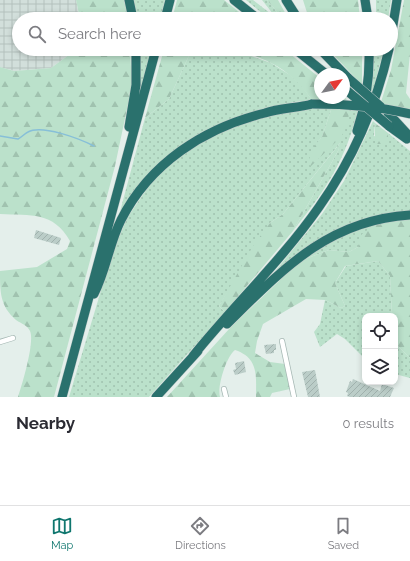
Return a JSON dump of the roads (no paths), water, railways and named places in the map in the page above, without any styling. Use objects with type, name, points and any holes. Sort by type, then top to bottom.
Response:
[{"type":"highway","points":[[129,0],[132,12]]},
{"type":"highway","points":[[167,12],[170,0]]},
{"type":"highway","points":[[234,0],[249,12]]},
{"type":"highway","points":[[286,0],[294,12]]},
{"type":"highway","points":[[365,0],[367,12]]},
{"type":"highway","points":[[395,12],[397,0]]},
{"type":"highway","points":[[120,183],[123,154],[134,103],[136,56]]},
{"type":"highway","points":[[62,397],[154,56]]},
{"type":"highway","points":[[304,56],[319,68]]},
{"type":"highway","points":[[327,56],[348,78],[388,113],[410,137]]},
{"type":"highway","points":[[347,161],[367,99],[370,68],[369,56]]},
{"type":"highway","points":[[156,397],[290,244],[318,208],[347,161],[375,100],[387,56]]},
{"type":"highway","points":[[350,94],[410,142]]},
{"type":"highway","points":[[87,306],[100,282],[110,248],[124,216],[146,183],[174,156],[201,137],[232,123],[266,112],[312,104],[359,105],[387,108],[410,114]]},
{"type":"highway","points":[[193,356],[275,277],[309,249],[335,234],[361,223],[393,216],[410,215]]},
{"type":"street","points":[[0,342],[13,338]]},
{"type":"street","points":[[282,341],[294,397]]},
{"type":"street","points":[[224,389],[226,397]]},
{"type":"waterway","points":[[0,136],[18,139],[28,132],[42,130],[71,136],[94,146]]}]
